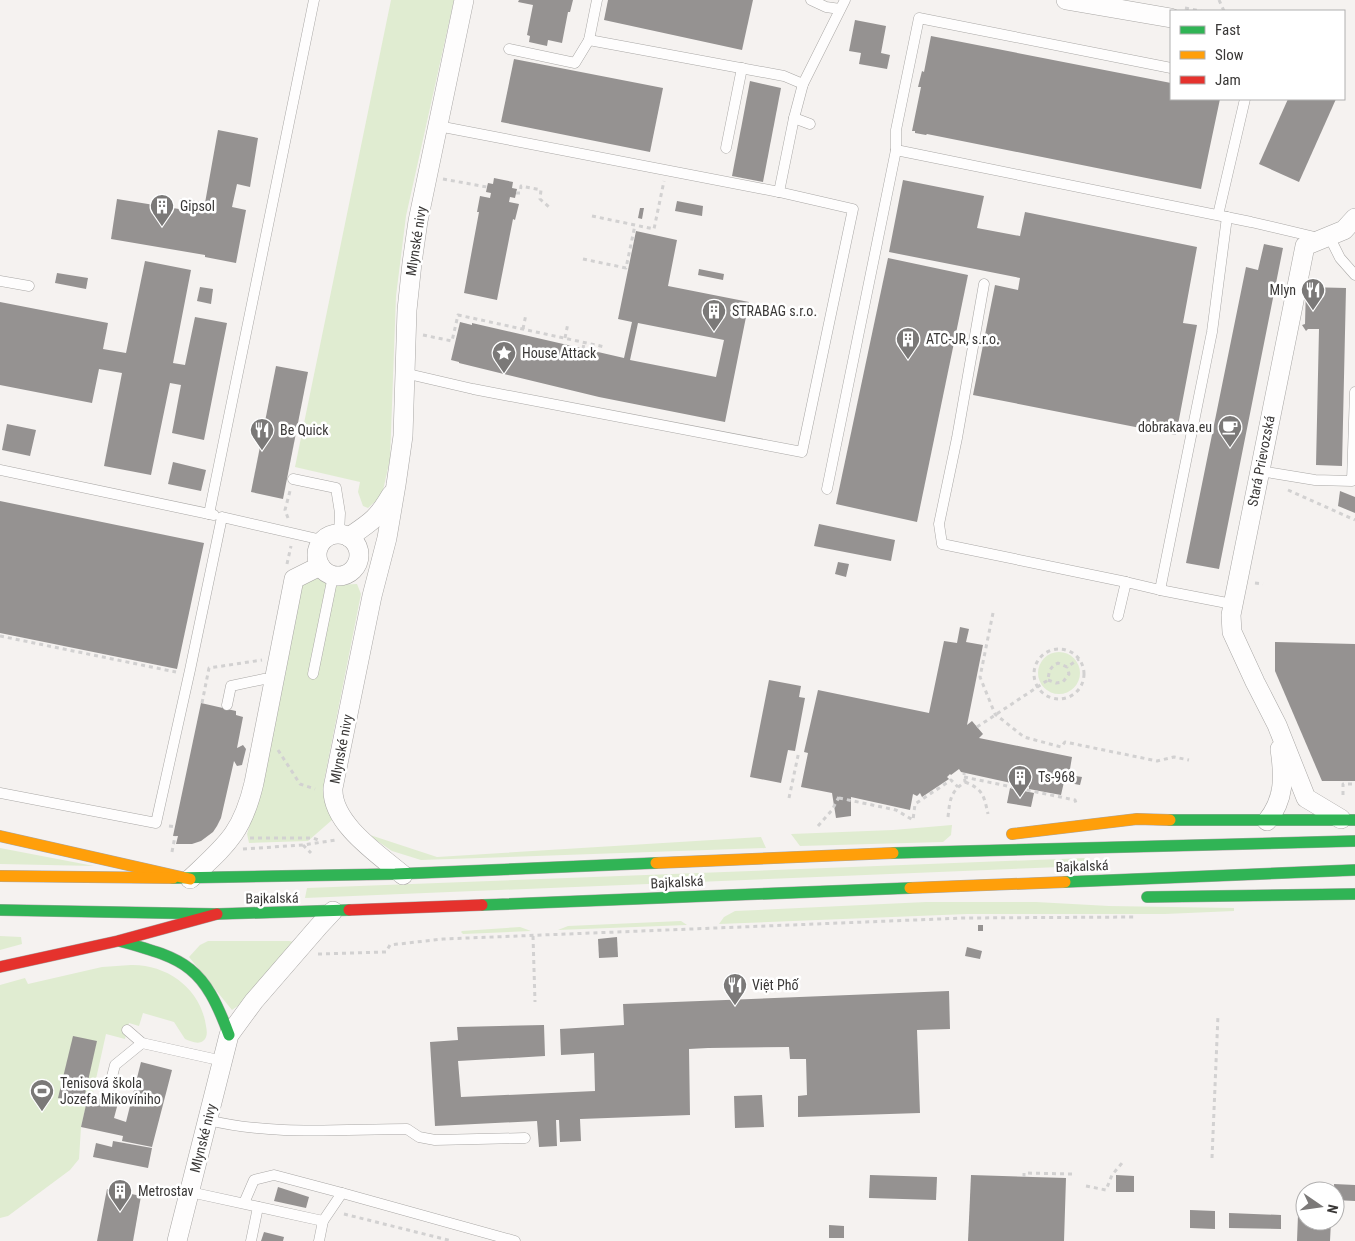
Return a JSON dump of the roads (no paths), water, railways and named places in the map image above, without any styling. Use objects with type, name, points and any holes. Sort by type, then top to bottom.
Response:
[{"type":"main road","points":[[999,835],[1137,819],[1349,820]]},
{"type":"main road","points":[[0,836],[190,879]]},
{"type":"main road","points":[[940,851],[972,840]]},
{"type":"main road","name":"Bajkalská","points":[[0,876],[190,879],[403,874],[940,851],[1355,841]]},
{"type":"main road","name":"Bajkalská","points":[[0,910],[217,914],[333,911],[1355,870]]},
{"type":"main road","points":[[954,886],[1071,894]]},
{"type":"main road","points":[[1139,897],[1355,894]]},
{"type":"main road","points":[[0,968],[118,941],[217,914]]},
{"type":"main road","points":[[118,941],[161,953],[181,962],[195,972],[206,983],[216,998],[229,1035]]},
{"type":"street","name":"Mlynské nivy","points":[[403,874],[352,831],[341,818],[332,793],[372,596],[387,538],[396,485],[403,436],[407,310],[412,263],[418,221],[464,0]]},
{"type":"street","points":[[1066,0],[1170,18]]},
{"type":"street","name":"Stará Prievozská","points":[[1349,820],[1306,798],[1277,725],[1232,632],[1232,604],[1305,246],[1344,230],[1355,218]]},
{"type":"street","name":"Mlynské nivy","points":[[274,679],[294,579],[326,571],[346,575],[345,546],[378,515],[396,485]]},
{"type":"street","name":"Mlynské nivy","points":[[345,546],[372,548],[387,538]]},
{"type":"street","points":[[326,571],[316,555],[318,547],[345,546],[372,596]]},
{"type":"street","points":[[190,879],[235,844],[250,802],[274,679]]},
{"type":"street","name":"Stará Prievozská","points":[[1267,821],[1274,812],[1282,792],[1282,762],[1277,725]]},
{"type":"street","points":[[229,1035],[254,1001],[333,911]]},
{"type":"street","name":"Mlynské nivy","points":[[177,1241],[229,1035]]},
{"type":"lane","points":[[209,514],[314,0]]},
{"type":"lane","points":[[509,49],[574,62],[589,40],[597,0]]},
{"type":"lane","points":[[811,0],[826,7],[843,5]]},
{"type":"lane","points":[[779,192],[803,84],[843,5]]},
{"type":"lane","points":[[827,489],[896,150],[896,130],[919,18],[1170,68]]},
{"type":"lane","points":[[589,40],[784,76],[803,84]]},
{"type":"lane","points":[[726,148],[742,68]]},
{"type":"lane","points":[[1160,590],[1212,332],[1223,216],[1246,100]]},
{"type":"lane","points":[[794,118],[810,124]]},
{"type":"lane","points":[[404,373],[473,389],[802,452],[854,209],[779,192],[438,126]]},
{"type":"lane","points":[[896,150],[1326,237],[1340,258],[1355,275]]},
{"type":"lane","points":[[0,281],[29,286]]},
{"type":"lane","points":[[984,284],[957,438],[939,524],[942,544],[1232,604]]},
{"type":"lane","points":[[1260,471],[1315,480],[1352,481],[1355,392]]},
{"type":"lane","points":[[0,470],[209,514],[345,546],[336,488],[292,479]]},
{"type":"lane","points":[[0,793],[156,823],[222,517]]},
{"type":"lane","points":[[313,674],[326,571]]},
{"type":"lane","points":[[1118,616],[1126,582]]},
{"type":"lane","points":[[227,704],[231,686],[274,679]]},
{"type":"lane","points":[[127,1030],[142,1042],[223,1061]]},
{"type":"lane","points":[[108,1092],[115,1065],[142,1042]]},
{"type":"lane","points":[[208,1120],[283,1130],[407,1129],[419,1136],[435,1140],[525,1138]]},
{"type":"lane","points":[[244,1203],[254,1180],[274,1175],[515,1241]]},
{"type":"lane","points":[[190,1192],[323,1222]]},
{"type":"lane","points":[[319,1241],[323,1222],[342,1193]]},
{"type":"lane","points":[[251,1241],[258,1207]]},
{"type":"place","name":"Gipsol","points":[[162,227]]},
{"type":"place","name":"Mlyn","points":[[1313,311]]},
{"type":"place","name":"STRABAG s.r.o.","points":[[714,332]]},
{"type":"place","name":"ATC-JR, s.r.o.","points":[[908,360]]},
{"type":"place","name":"House Attack","points":[[504,374]]},
{"type":"place","name":"dobrakava.eu","points":[[1230,448]]},
{"type":"place","name":"Be Quick","points":[[262,451]]},
{"type":"place","name":"Ts-968","points":[[1020,798]]},
{"type":"place","name":"Việt Phố","points":[[735,1006]]},
{"type":"place","name":"Tenisová škola Jozefa Mikovíniho","points":[[42,1112]]},
{"type":"place","name":"Metrostav","points":[[120,1212]]}]
